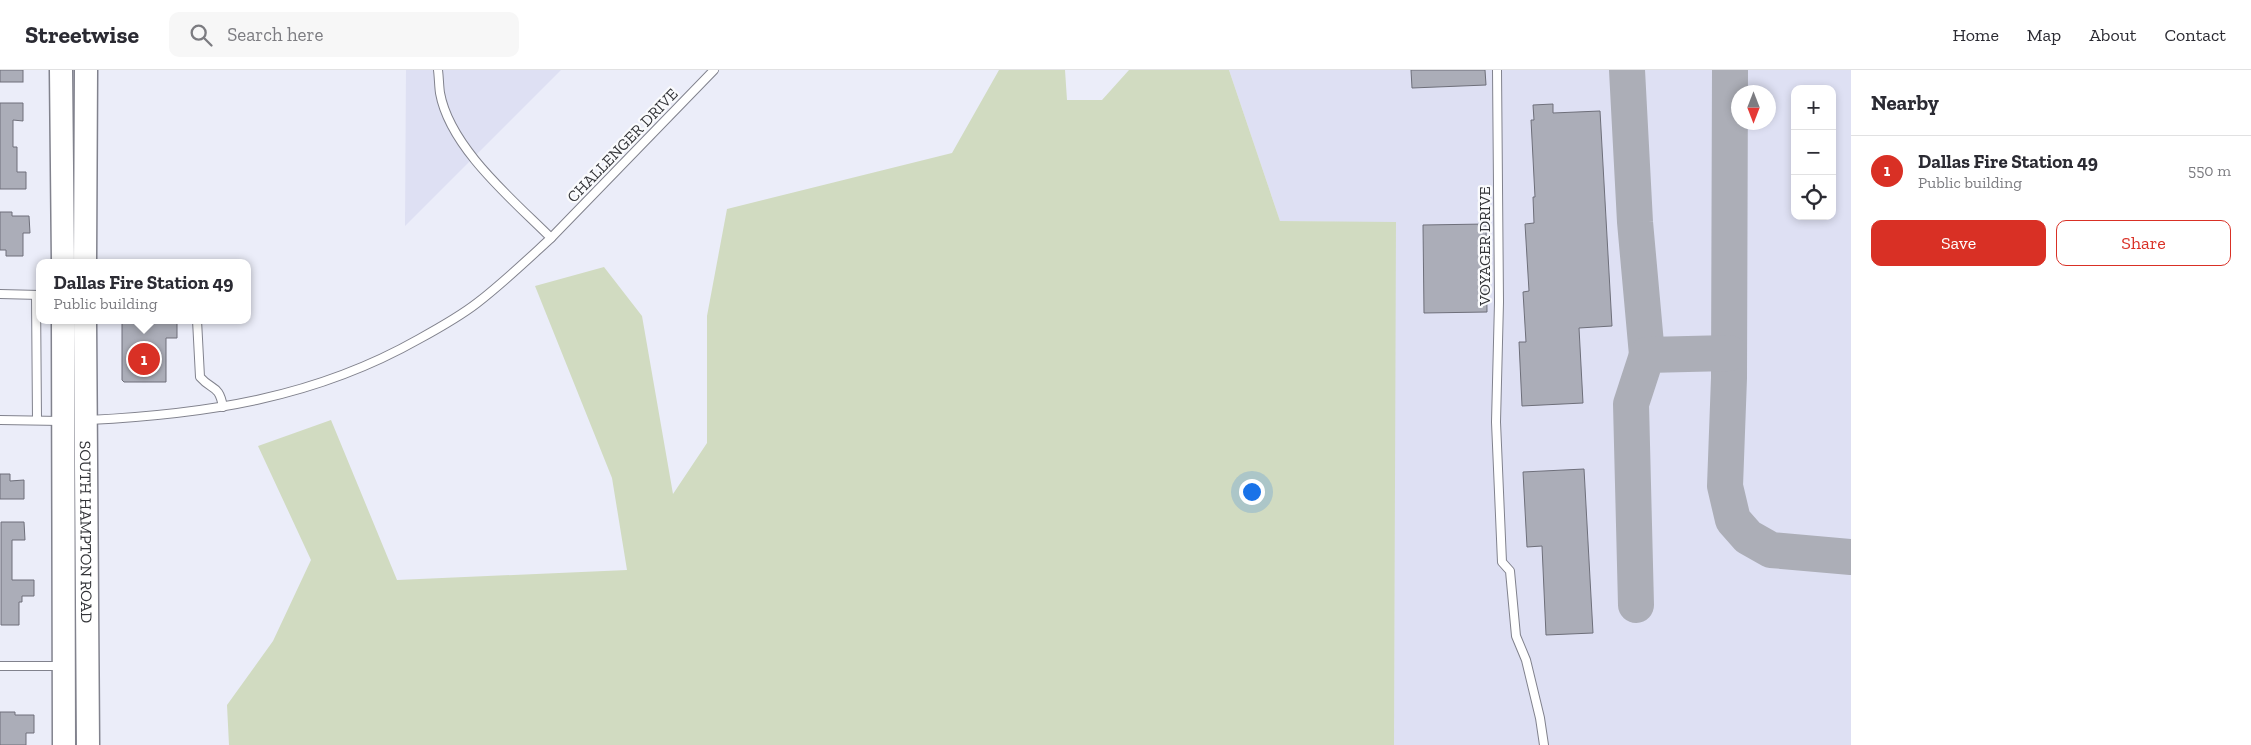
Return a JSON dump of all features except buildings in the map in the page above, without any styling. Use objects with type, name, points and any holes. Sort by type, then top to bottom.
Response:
[{"type":"main road","points":[[61,70],[63,259]]},
{"type":"main road","points":[[85,259],[86,70]]},
{"type":"main road","name":"SOUTH HAMPTON ROAD","points":[[63,324],[74,421],[88,745]]},
{"type":"main road","name":"SOUTH HAMPTON ROAD","points":[[64,745],[64,666],[74,421],[85,324]]},
{"type":"lane","points":[[438,70],[440,95],[453,126],[472,158],[551,238]]},
{"type":"lane","name":"CHALLENGER DRIVE","points":[[0,420],[74,421],[175,415],[223,408],[304,389],[385,357],[445,325],[476,304],[551,238],[714,70]]},
{"type":"lane","name":"VOYAGER DRIVE","points":[[1497,70],[1499,302],[1496,422],[1502,562],[1510,571],[1516,636],[1526,660],[1540,718],[1544,745]]},
{"type":"lane","points":[[0,294],[36,295]]},
{"type":"lane","points":[[37,420],[38,324]]},
{"type":"lane","points":[[198,324],[198,364],[200,377],[215,387],[221,398],[223,408]]},
{"type":"lane","points":[[0,666],[64,666]]},
{"type":"shaded area","points":[[406,70],[561,70],[405,226]]},
{"type":"shaded area","points":[[1229,70],[1851,70],[1851,745],[1394,745],[1395,223],[1280,221]]},
{"type":"green space","points":[[999,70],[1065,70],[1067,100],[1102,100],[1129,70],[1229,70],[1280,221],[1396,222],[1394,745],[229,745],[227,705],[273,641],[311,560],[258,446],[331,420],[397,580],[627,570],[612,478],[535,286],[604,267],[642,316],[673,494],[707,443],[707,316],[727,209],[952,153]]},
{"type":"taxiway","points":[[1627,70],[1635,222],[1647,355]]},
{"type":"taxiway","points":[[1730,70],[1729,378],[1725,486],[1733,520],[1748,537],[1771,550],[1851,557]]},
{"type":"taxiway","points":[[1636,605],[1631,404],[1647,355],[1729,353]]},
{"type":"place","name":"Dallas Fire Station 49","points":[[144,359]]}]
